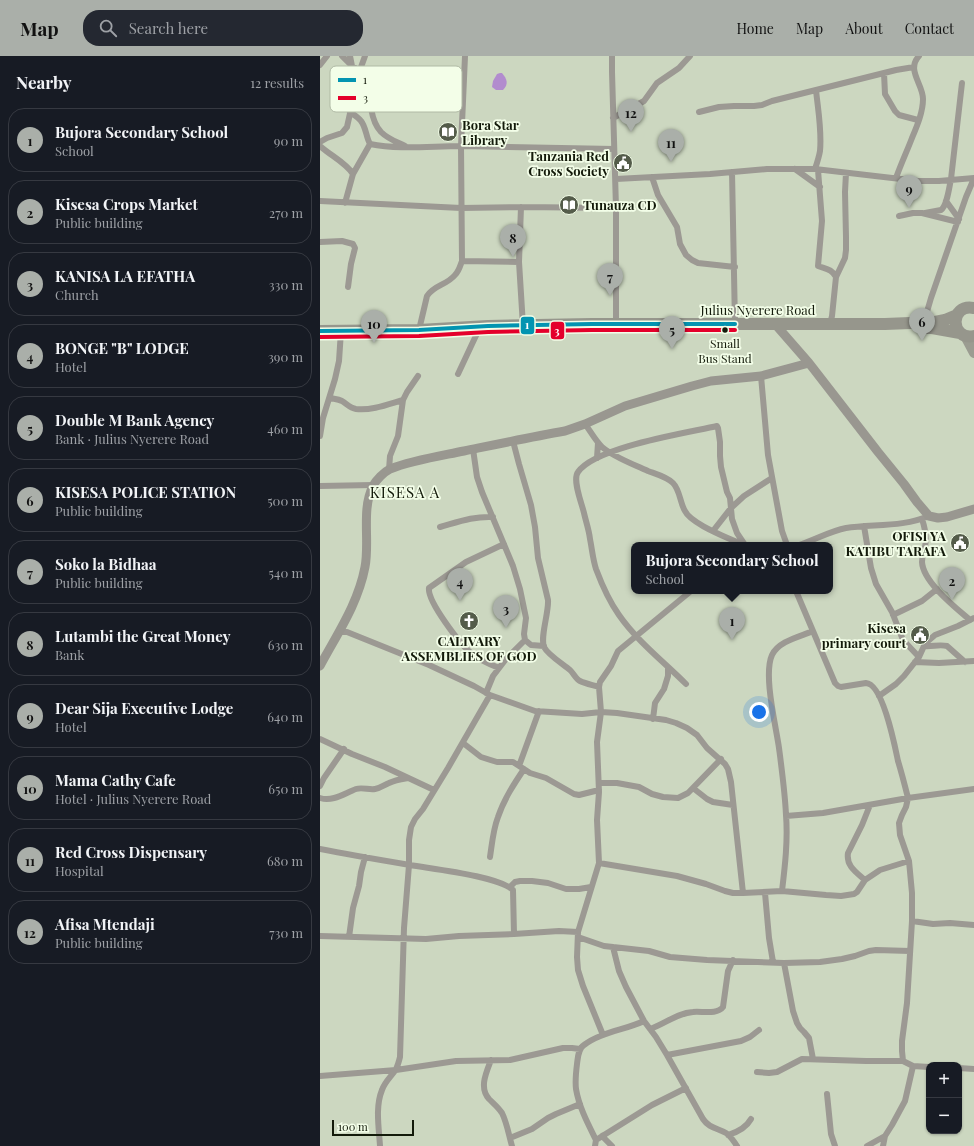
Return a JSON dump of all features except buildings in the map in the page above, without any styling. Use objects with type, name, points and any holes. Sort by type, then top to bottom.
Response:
[{"type":"highway","name":"Julius Nyerere Road","points":[[320,331],[419,330],[616,324],[885,324],[945,320],[957,315],[965,308],[974,308]]},
{"type":"highway","points":[[957,315],[955,325],[957,330],[966,335]]},
{"type":"highway","name":"Julius Nyerere Road","points":[[885,324],[932,328],[966,335]]},
{"type":"main road","points":[[966,335],[974,353]]},
{"type":"street","points":[[320,65],[327,56]]},
{"type":"street","points":[[342,56],[352,66]]},
{"type":"street","points":[[350,56],[352,66]]},
{"type":"street","points":[[361,66],[365,56]]},
{"type":"street","points":[[419,330],[427,296],[430,291],[455,276],[462,261],[461,146],[465,56]]},
{"type":"street","points":[[612,56],[616,178],[616,324]]},
{"type":"street","points":[[613,118],[644,101],[657,83],[679,68],[690,56]]},
{"type":"street","points":[[896,178],[918,120],[923,101],[923,95],[914,67],[915,61],[919,56]]},
{"type":"street","points":[[699,112],[727,107],[762,105],[896,70],[914,67]]},
{"type":"street","points":[[884,73],[885,94],[895,111],[899,115],[918,120]]},
{"type":"street","points":[[925,213],[943,209],[946,201],[951,179],[962,83]]},
{"type":"street","points":[[816,90],[821,140],[817,170],[820,187],[822,221],[818,266],[830,270],[836,277]]},
{"type":"street","points":[[350,112],[362,122],[370,144],[387,147],[461,146],[614,149]]},
{"type":"street","points":[[320,142],[345,130],[350,118],[350,112]]},
{"type":"street","points":[[373,112],[376,124],[381,132],[390,139],[408,147]]},
{"type":"street","points":[[345,203],[353,174],[370,144]]},
{"type":"street","points":[[320,146],[345,164],[353,174]]},
{"type":"street","points":[[616,178],[767,169],[795,169],[918,181],[974,178]]},
{"type":"street","points":[[795,169],[820,187]]},
{"type":"street","points":[[732,172],[735,324]]},
{"type":"street","points":[[830,324],[836,277],[845,258],[846,250],[846,173]]},
{"type":"street","points":[[652,177],[658,195],[677,227],[680,244],[686,255],[692,260],[698,262],[735,267]]},
{"type":"street","points":[[924,322],[958,220],[974,181]]},
{"type":"street","points":[[946,201],[958,220]]},
{"type":"street","points":[[320,202],[461,208],[616,208]]},
{"type":"street","points":[[521,207],[519,262],[523,326]]},
{"type":"street","points":[[899,216],[913,213],[925,213],[958,220]]},
{"type":"street","points":[[320,242],[342,241],[353,244],[355,248],[348,287]]},
{"type":"street","points":[[462,261],[519,262]]},
{"type":"street","points":[[775,324],[809,363],[917,502],[926,518],[925,547],[922,557],[923,569],[926,575],[945,598],[972,619],[935,635],[924,646],[920,657],[896,684],[879,696]]},
{"type":"street","points":[[458,374],[480,327]]},
{"type":"street","points":[[320,436],[323,418],[330,398],[339,361],[341,331]]},
{"type":"street","points":[[320,666],[355,601],[365,567],[369,498],[373,485],[389,470],[405,464],[430,458],[565,431],[585,424],[625,406],[711,381],[761,376],[809,363]]},
{"type":"street","points":[[389,470],[390,456],[398,436],[403,400],[418,376]]},
{"type":"street","points":[[761,376],[768,455],[782,532],[786,542]]},
{"type":"street","points":[[330,398],[339,400],[356,409],[377,407],[403,400]]},
{"type":"street","points":[[585,424],[598,443],[609,452],[673,482],[685,512],[690,518],[737,542]]},
{"type":"street","points":[[686,684],[636,636],[619,616],[604,589],[596,568],[578,489],[577,473],[583,467],[609,452],[652,440],[717,426],[720,442],[721,467],[727,492],[730,498],[732,519],[742,542]]},
{"type":"street","points":[[513,441],[532,510],[538,558],[548,600],[544,646],[549,653],[571,671],[575,678],[598,687]]},
{"type":"street","points":[[597,458],[598,443]]},
{"type":"street","points":[[473,449],[478,477],[489,509],[513,566],[526,618],[524,634],[525,640],[531,645],[544,646]]},
{"type":"street","points":[[713,531],[731,508],[744,496],[772,478]]},
{"type":"street","points":[[320,486],[373,485]]},
{"type":"street","points":[[484,516],[489,509]]},
{"type":"street","points":[[806,542],[833,531],[864,526],[910,522],[926,518],[947,517],[974,509]]},
{"type":"street","points":[[440,527],[472,518],[484,516],[493,518]]},
{"type":"street","points":[[864,526],[871,568],[876,584],[893,615],[903,640],[920,657]]},
{"type":"street","points":[[499,668],[481,660],[465,648],[439,613],[429,592],[429,588],[466,562],[504,544]]},
{"type":"street","points":[[893,615],[922,601],[937,589]]},
{"type":"street","points":[[604,1035],[588,998],[578,970],[576,957],[578,935],[599,863],[597,820],[599,783],[597,742],[602,712],[598,687],[618,651],[687,594]]},
{"type":"street","points":[[797,594],[835,683],[841,687],[870,683],[879,696],[888,718],[908,798],[899,823],[900,835],[908,861],[912,893],[912,921],[907,1003],[902,1041],[903,1061]]},
{"type":"street","points":[[782,891],[787,839],[786,816],[781,761],[770,688],[769,664],[773,654],[784,643],[813,631]]},
{"type":"street","points":[[339,632],[347,632],[429,665],[488,694],[524,707],[539,711],[582,714],[602,712],[617,713],[676,723],[688,728],[721,759],[728,769],[731,782],[743,894]]},
{"type":"street","points":[[380,1146],[379,1101],[385,1084],[396,1070],[400,1057],[403,939],[411,827],[463,743],[488,694],[493,676],[506,659],[525,640]]},
{"type":"street","points":[[924,646],[947,646],[964,662]]},
{"type":"street","points":[[915,662],[939,663],[974,661]]},
{"type":"street","points":[[653,719],[655,703],[664,689],[668,676],[668,667]]},
{"type":"street","points":[[490,857],[492,839],[498,818],[521,767],[539,711]]},
{"type":"street","points":[[320,739],[434,790]]},
{"type":"street","points":[[463,743],[481,757],[497,762],[510,761],[530,773],[546,778],[579,796],[599,790]]},
{"type":"street","points":[[320,786],[344,749]]},
{"type":"street","points":[[599,783],[617,783],[639,787],[652,794],[662,797],[678,798],[688,793],[721,759]]},
{"type":"street","points":[[320,798],[330,799],[347,794],[357,789],[376,789],[397,780],[408,778]]},
{"type":"street","points":[[693,788],[707,799],[714,802],[733,805]]},
{"type":"street","points":[[786,816],[823,813],[908,798],[974,789]]},
{"type":"street","points":[[865,880],[848,864],[847,857],[870,805]]},
{"type":"street","points":[[320,849],[456,872],[494,880],[510,887],[513,890],[514,934]]},
{"type":"street","points":[[349,937],[353,908],[365,857]]},
{"type":"street","points":[[599,863],[677,876],[725,891],[743,894],[782,891],[849,896],[857,892],[865,880],[880,870],[908,861]]},
{"type":"street","points":[[510,887],[515,882],[532,881],[548,883],[566,889],[591,888]]},
{"type":"street","points":[[765,893],[769,938],[773,962]]},
{"type":"street","points":[[912,921],[933,924],[950,923],[974,925]]},
{"type":"street","points":[[320,936],[426,939],[552,932],[578,935],[593,943],[649,951],[670,956],[707,960],[784,963],[820,962],[842,959],[876,950],[910,951]]},
{"type":"street","points":[[613,947],[622,979],[644,1021],[667,1055],[706,1124],[728,1135],[737,1146]]},
{"type":"street","points":[[650,1030],[682,1014],[700,1011],[713,1012],[721,1009],[723,1007],[728,971],[732,960]]},
{"type":"street","points":[[784,963],[795,1017],[800,1028],[808,1038],[813,1059]]},
{"type":"street","points":[[644,1021],[604,1035],[589,1042],[580,1050],[576,1070],[576,1088],[580,1104],[595,1143],[602,1136],[652,1105],[686,1088]]},
{"type":"street","points":[[667,1055],[740,1041],[750,1037],[759,1030]]},
{"type":"street","points":[[320,1076],[396,1070],[456,1061],[518,1058],[563,1048],[580,1050]]},
{"type":"street","points":[[757,1072],[773,1073],[802,1059],[903,1061],[913,1066],[926,1067]]},
{"type":"street","points":[[491,1060],[486,1074],[484,1091],[488,1098],[498,1107],[503,1115],[512,1146]]},
{"type":"street","points":[[867,1146],[884,1136],[892,1125],[905,1101],[913,1066]]},
{"type":"street","points":[[962,1068],[974,1069]]},
{"type":"street","points":[[827,1094],[831,1134],[834,1146]]},
{"type":"street","points":[[510,1138],[532,1129],[548,1118],[580,1104]]},
{"type":"street","points":[[728,1135],[742,1129],[751,1119]]},
{"type":"street","points":[[602,1136],[612,1146]]},
{"type":"street","points":[[883,1146],[884,1136]]},
{"type":"shaded area","points":[[502,73],[505,77],[507,84],[503,90],[496,90],[492,87],[493,81],[497,74]]},
{"type":"transit line","name":"1","points":[[320,331],[419,330],[488,326],[592,324],[735,324]]},
{"type":"transit line","name":"3","points":[[320,337],[419,336],[488,332],[592,330],[735,330]]},
{"type":"place","name":"Bora Star Library","points":[[448,132]]},
{"type":"place","name":"Afisa Mtendaji","points":[[631,132]]},
{"type":"place","name":"Red Cross Dispensary","points":[[671,162]]},
{"type":"place","name":"Tanzania Red Cross Society","points":[[623,163]]},
{"type":"place","name":"Tunauza CD","points":[[569,205]]},
{"type":"place","name":"Dear Sija Executive Lodge","points":[[909,208]]},
{"type":"place","name":"Lutambi the Great Money","points":[[513,257]]},
{"type":"place","name":"Soko la Bidhaa","points":[[610,296]]},
{"type":"place","name":"Small Bus Stand","points":[[725,330]]},
{"type":"place","name":"KISESA POLICE STATION","points":[[922,341]]},
{"type":"place","name":"Mama Cathy Cafe","points":[[374,343]]},
{"type":"place","name":"Double M Bank Agency","points":[[672,349]]},
{"type":"place","name":"OFISI YA KATIBU TARAFA","points":[[960,543]]},
{"type":"place","name":"Kisesa Crops Market","points":[[952,600]]},
{"type":"place","name":"BONGE \"B\" LODGE","points":[[460,601]]},
{"type":"place","name":"CALIVARY ASSEMBLIES OF GOD","points":[[469,621]]},
{"type":"place","name":"KANISA LA EFATHA","points":[[506,628]]},
{"type":"place","name":"Kisesa primary court","points":[[920,635]]},
{"type":"place","name":"Bujora Secondary School","points":[[732,640]]},
{"type":"district","name":"KISESA A","points":[[405,493]]}]
